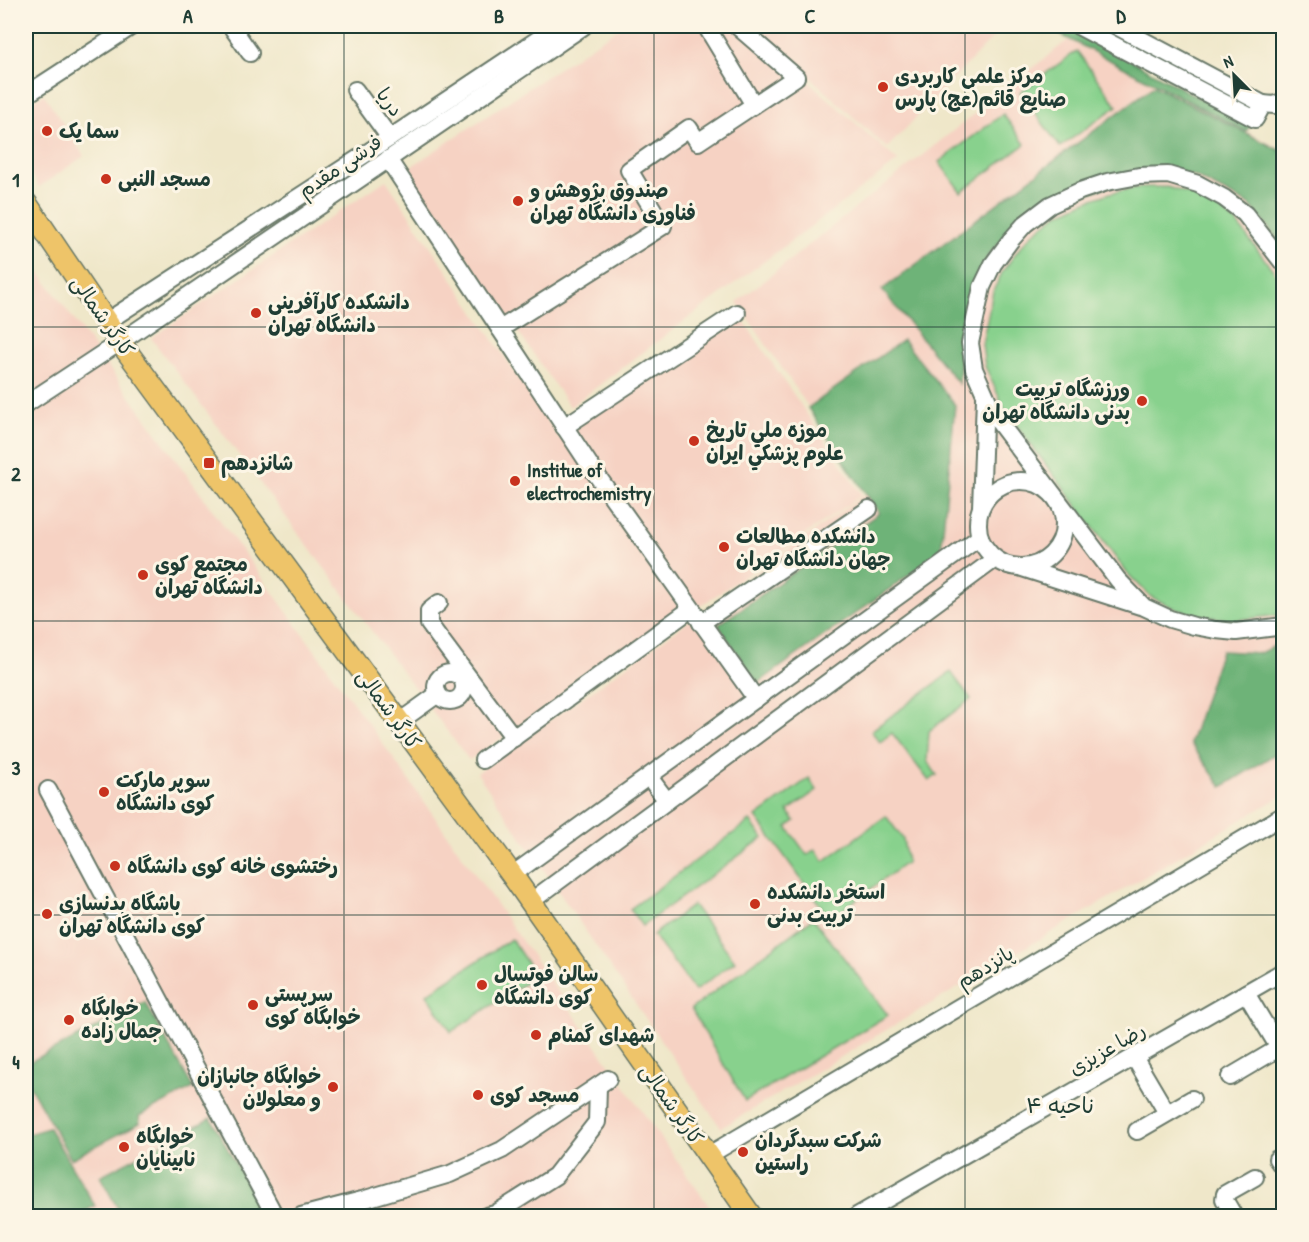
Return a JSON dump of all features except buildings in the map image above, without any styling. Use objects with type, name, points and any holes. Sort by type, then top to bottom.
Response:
[{"type":"main road","name":"کارگر شمالی","points":[[26,203],[120,342],[512,875],[751,1216]]},
{"type":"street","points":[[26,95],[132,26]]},
{"type":"street","points":[[231,26],[250,53]]},
{"type":"street","name":"فرشی مقدم","points":[[106,322],[558,26]]},
{"type":"street","name":"فرشی مقدم","points":[[26,404],[584,26]]},
{"type":"street","points":[[706,26],[754,105]]},
{"type":"street","points":[[500,329],[663,226],[629,170],[689,128],[698,142],[796,77],[737,26]]},
{"type":"street","points":[[1078,26],[1096,30],[1255,118],[1263,104]]},
{"type":"street","points":[[1116,26],[1263,104],[1274,105],[1284,101]]},
{"type":"street","name":"دریا","points":[[356,90],[390,138]]},
{"type":"street","points":[[388,159],[591,467],[756,699]]},
{"type":"street","points":[[1144,607],[1118,580],[995,417],[974,369],[970,343],[982,287],[993,264],[1010,241],[1025,224],[1050,205],[1107,182],[1139,176],[1168,175],[1198,184],[1224,198],[1245,214],[1284,264]]},
{"type":"street","points":[[564,427],[737,313]]},
{"type":"street","points":[[985,397],[981,509],[978,524],[980,537],[986,549],[995,559],[1144,607],[1170,619],[1194,626],[1236,632],[1284,626]]},
{"type":"street","points":[[981,509],[988,496],[1000,487],[1014,482],[1029,482],[1043,487],[1054,496],[1062,509],[1064,524],[1062,537],[1056,549],[1047,559],[1035,565],[1021,567]]},
{"type":"street","points":[[701,623],[869,508]]},
{"type":"street","points":[[512,875],[980,537]]},
{"type":"street","points":[[530,902],[995,559]]},
{"type":"street","points":[[439,603],[429,611],[429,624],[464,676],[514,738]]},
{"type":"street","points":[[483,760],[691,609]]},
{"type":"street","points":[[399,722],[438,694],[445,700],[458,699],[464,691],[464,676]]},
{"type":"street","points":[[789,676],[805,700]]},
{"type":"street","points":[[649,777],[667,801]]},
{"type":"street","points":[[48,790],[275,1216]]},
{"type":"street","name":"پانزدهم","points":[[709,1155],[1284,815]]},
{"type":"street","name":"رضا عزیزی","points":[[857,1216],[1284,971]]},
{"type":"street","points":[[1230,1077],[1281,1047],[1246,993]]},
{"type":"street","points":[[1134,1057],[1167,1113]]},
{"type":"street","points":[[301,1216],[450,1174],[502,1150],[603,1082],[597,1122],[555,1176],[495,1214],[486,1216]]},
{"type":"street","points":[[1137,1131],[1192,1099]]},
{"type":"street","points":[[1234,1216],[1224,1199],[1225,1194],[1255,1177]]},
{"type":"shaded area","points":[[622,26],[747,26],[898,161],[570,407],[406,170]]},
{"type":"shaded area","name":"مرکز علمی کاربردی صنایع قائم(عج) پارس","points":[[754,26],[1004,26],[887,148]]},
{"type":"shaded area","points":[[1068,40],[1283,150],[1283,795],[721,1128],[477,773],[867,493],[737,302]]},
{"type":"shaded area","name":"سما یک","points":[[44,94],[84,156],[39,187],[26,165],[26,106]]},
{"type":"shaded area","points":[[386,180],[559,438],[741,317],[862,495],[760,566],[469,760],[151,338]]},
{"type":"shaded area","name":"مجتمع کوی دانشگاه تهران","points":[[26,254],[391,755],[716,1216],[26,1216]]},
{"type":"green space","points":[[1044,26],[1068,26],[1250,126],[1246,131]]},
{"type":"green space","points":[[1077,51],[1117,106],[1060,147],[1020,92]]},
{"type":"green space","points":[[1154,86],[1283,152],[1283,246],[1250,205],[1194,176],[1156,169],[1021,218],[988,256],[964,305],[959,384],[882,290]]},
{"type":"green space","points":[[1003,114],[1025,144],[961,192],[939,162]]},
{"type":"green space","name":"ورزشگاه تربیت بدنی دانشگاه تهران","points":[[1140,187],[1167,187],[1193,195],[1218,208],[1236,222],[1283,283],[1284,613],[1280,615],[1236,620],[1218,618],[1174,608],[1151,597],[1127,573],[1005,410],[985,366],[982,344],[993,291],[1003,271],[1019,249],[1033,233],[1056,215],[1110,193]]},
{"type":"green space","points":[[903,340],[955,405],[941,552],[758,683],[718,625],[879,513],[808,408]]},
{"type":"green space","points":[[1283,642],[1283,749],[1222,787],[1190,743],[1221,651],[1260,653]]},
{"type":"green space","points":[[951,672],[971,699],[929,731],[927,761],[937,775],[929,781],[892,733],[880,742],[871,731]]},
{"type":"green space","points":[[809,778],[817,790],[788,811],[795,821],[787,827],[807,855],[815,849],[824,861],[886,816],[903,839],[907,862],[830,919],[756,817]]},
{"type":"green space","points":[[750,821],[763,838],[642,926],[630,909]]},
{"type":"green space","points":[[693,905],[735,961],[695,991],[653,935]]},
{"type":"green space","points":[[813,918],[888,1015],[745,1101],[691,1009]]},
{"type":"green space","name":"سالن فوتسال کوی دانشگاه","points":[[511,939],[536,976],[451,1032],[427,994]]},
{"type":"green space","points":[[145,1002],[193,1088],[139,1116],[140,1123],[71,1159],[26,1079],[26,1064]]},
{"type":"green space","points":[[211,1118],[262,1212],[260,1216],[122,1216],[100,1176]]},
{"type":"green space","points":[[49,1128],[95,1206],[76,1216],[26,1216],[26,1133]]},
{"type":"place","name":"مرکز علمی کاربردی صنایع قائم(عج) پارس","points":[[883,87]]},
{"type":"place","name":"سما یک","points":[[47,131]]},
{"type":"place","name":"مسجد النبی","points":[[106,179]]},
{"type":"place","name":"صندوق پژوهش و فناوری دانشگاه تهران","points":[[518,201]]},
{"type":"place","name":"دانشکده کارآفرینی دانشگاه تهران","points":[[256,313]]},
{"type":"place","name":"ورزشگاه تربیت بدنی دانشگاه تهران","points":[[1142,401]]},
{"type":"place","name":"موزه ملي تاريخ علوم پزشكي ايران","points":[[694,441]]},
{"type":"place","name":"شانزدهم","points":[[209,463]]},
{"type":"place","name":"Institue of electrochemistry","points":[[515,481]]},
{"type":"place","name":"دانشکده مطالعات جهان دانشگاه تهران","points":[[724,547]]},
{"type":"place","name":"مجتمع کوی دانشگاه تهران","points":[[143,575]]},
{"type":"place","name":"سوپر مارکت کوی دانشگاه","points":[[104,792]]},
{"type":"place","name":"رختشوی خانه کوی دانشگاه","points":[[115,866]]},
{"type":"place","name":"استخر دانشکده تربیت بدنی","points":[[755,904]]},
{"type":"place","name":"باشگاه بدنسازی کوی دانشگاه تهران","points":[[47,914]]},
{"type":"place","name":"سالن فوتسال کوی دانشگاه","points":[[482,985]]},
{"type":"place","name":"سرپستی خوابگاه کوی","points":[[253,1005]]},
{"type":"place","name":"خوابگاه جمال زاده","points":[[69,1020]]},
{"type":"place","name":"شهدای گمنام","points":[[536,1035]]},
{"type":"place","name":"خوابگاه جانبازان و معلولان","points":[[333,1087]]},
{"type":"place","name":"مسجد کوی","points":[[478,1095]]},
{"type":"place","name":"خوابگاه نابینایان","points":[[124,1147]]},
{"type":"place","name":"شرکت سبدگردان راستین","points":[[743,1152]]},
{"type":"district","name":"ناحیه ۴","points":[[1060,1105]]}]
